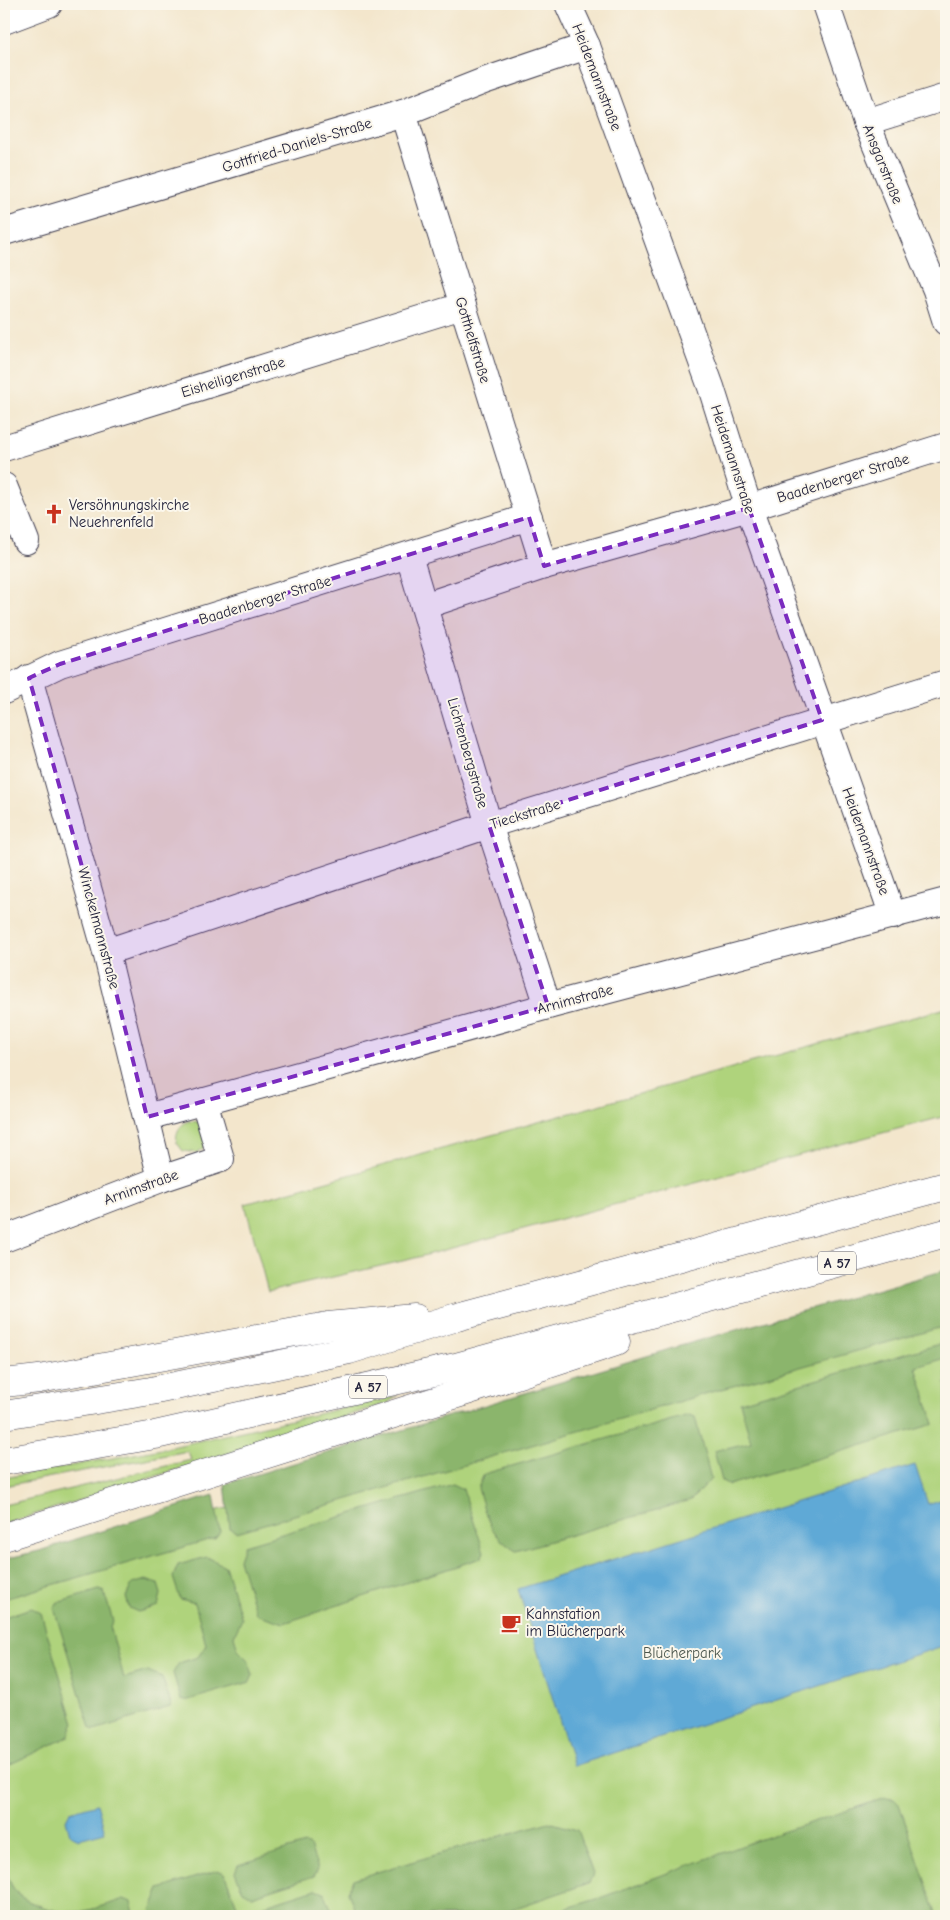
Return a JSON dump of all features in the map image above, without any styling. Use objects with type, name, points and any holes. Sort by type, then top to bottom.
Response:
[{"type":"highway","points":[[4,1415],[151,1391],[349,1350],[457,1317],[946,1186]]},
{"type":"highway","name":"A 57","points":[[4,1461],[155,1435],[446,1369],[728,1294],[946,1233]]},
{"type":"highway","points":[[4,1537],[470,1390],[685,1319],[728,1294]]},
{"type":"highway","points":[[4,1383],[39,1379],[328,1326],[414,1318],[457,1317]]},
{"type":"street","points":[[4,21],[49,4]]},
{"type":"street","name":"Heidemannstraße","points":[[568,4],[587,46],[711,387],[749,508],[822,720],[893,916]]},
{"type":"street","name":"Ansgarstraße","points":[[826,4],[866,122],[941,287],[946,322]]},
{"type":"street","name":"Gottfried-Daniels-Straße","points":[[4,232],[403,113],[484,81],[587,46]]},
{"type":"street","points":[[866,122],[946,97]]},
{"type":"street","name":"Gotthelfstraße","points":[[403,113],[544,566]]},
{"type":"street","name":"Eisheiligenstraße","points":[[4,448],[462,306]]},
{"type":"street","name":"Baadenberger Straße","points":[[424,606],[544,566],[749,508],[946,446]]},
{"type":"street","points":[[4,486],[26,541]]},
{"type":"street","name":"Baadenberger Straße","points":[[4,691],[60,664],[529,517]]},
{"type":"street","name":"Lichtenbergstraße","points":[[409,556],[489,825],[548,1006]]},
{"type":"street","name":"Winckelmannstraße","points":[[30,678],[106,952],[161,1179]]},
{"type":"street","name":"Tieckstraße","points":[[106,952],[489,825],[946,683]]},
{"type":"street","name":"Arnimstraße","points":[[146,1117],[548,1006],[946,901]]},
{"type":"street","name":"Arnimstraße","points":[[4,1237],[161,1179],[222,1159],[204,1101]]},
{"type":"highlighted area","points":[[749,508],[822,720],[489,825],[548,1006],[147,1117],[106,952],[29,678],[60,664],[529,517],[544,566]]},
{"type":"green space","points":[[946,1008],[946,1116],[411,1259],[268,1292],[245,1204]]},
{"type":"green space","points":[[188,1121],[200,1122],[207,1145],[197,1153],[183,1151],[177,1143],[178,1130]]},
{"type":"green space","points":[[946,1270],[946,1326],[708,1393],[237,1532],[230,1528],[225,1484],[673,1348]]},
{"type":"green space","name":"Blücherpark","points":[[946,1296],[946,1916],[4,1916],[4,1579],[205,1513],[241,1505]]},
{"type":"green space","points":[[946,1342],[946,1358],[916,1367],[934,1424],[729,1485],[722,1481],[714,1451],[751,1442],[740,1402]]},
{"type":"green space","points":[[397,1396],[388,1403],[4,1524],[4,1505],[191,1460],[188,1451],[4,1486],[4,1478],[167,1448]]},
{"type":"green space","points":[[689,1415],[695,1417],[711,1479],[691,1500],[516,1551],[500,1538],[490,1524],[478,1488],[484,1474]]},
{"type":"green space","points":[[453,1484],[463,1489],[484,1552],[481,1558],[284,1623],[256,1614],[239,1559],[244,1545]]},
{"type":"green space","points":[[214,1495],[220,1532],[215,1538],[4,1599],[4,1559],[39,1551]]},
{"type":"green space","points":[[207,1557],[225,1566],[242,1619],[234,1636],[238,1650],[248,1660],[253,1675],[250,1682],[185,1701],[181,1700],[173,1673],[179,1663],[198,1657],[206,1645],[195,1603],[180,1599],[173,1577],[178,1565]]},
{"type":"green space","points":[[146,1580],[158,1584],[161,1594],[158,1606],[138,1612],[129,1608],[126,1597],[132,1584]]},
{"type":"green space","points":[[99,1590],[104,1592],[113,1621],[110,1626],[124,1678],[148,1671],[162,1677],[171,1704],[170,1707],[94,1730],[90,1728],[54,1608],[57,1603]]},
{"type":"green space","points":[[31,1608],[41,1613],[74,1723],[68,1737],[4,1767],[4,1617]]},
{"type":"green space","points":[[885,1798],[894,1799],[899,1804],[937,1916],[541,1916],[597,1899],[755,1841]]},
{"type":"green space","points":[[549,1822],[577,1830],[593,1874],[589,1883],[492,1916],[357,1916],[348,1892],[353,1879]]},
{"type":"green space","points":[[305,1844],[310,1846],[318,1869],[314,1876],[252,1896],[243,1891],[235,1872],[238,1865]]},
{"type":"green space","points":[[4,1858],[8,1878],[13,1888],[22,1898],[30,1902],[61,1912],[71,1912],[91,1909],[124,1899],[131,1902],[135,1916],[4,1916]]},
{"type":"green space","points":[[218,1870],[224,1873],[240,1913],[316,1889],[324,1892],[334,1916],[153,1916],[151,1910],[160,1889]]},
{"type":"water","points":[[915,1465],[928,1504],[946,1498],[946,1645],[574,1766],[518,1589]]},
{"type":"water","points":[[97,1804],[105,1832],[79,1839],[70,1835],[66,1820],[70,1812]]},
{"type":"place","name":"Versöhnungskirche Neuehrenfeld","points":[[54,514]]},
{"type":"place","name":"Kahnstation im Blücherpark","points":[[511,1623]]}]
